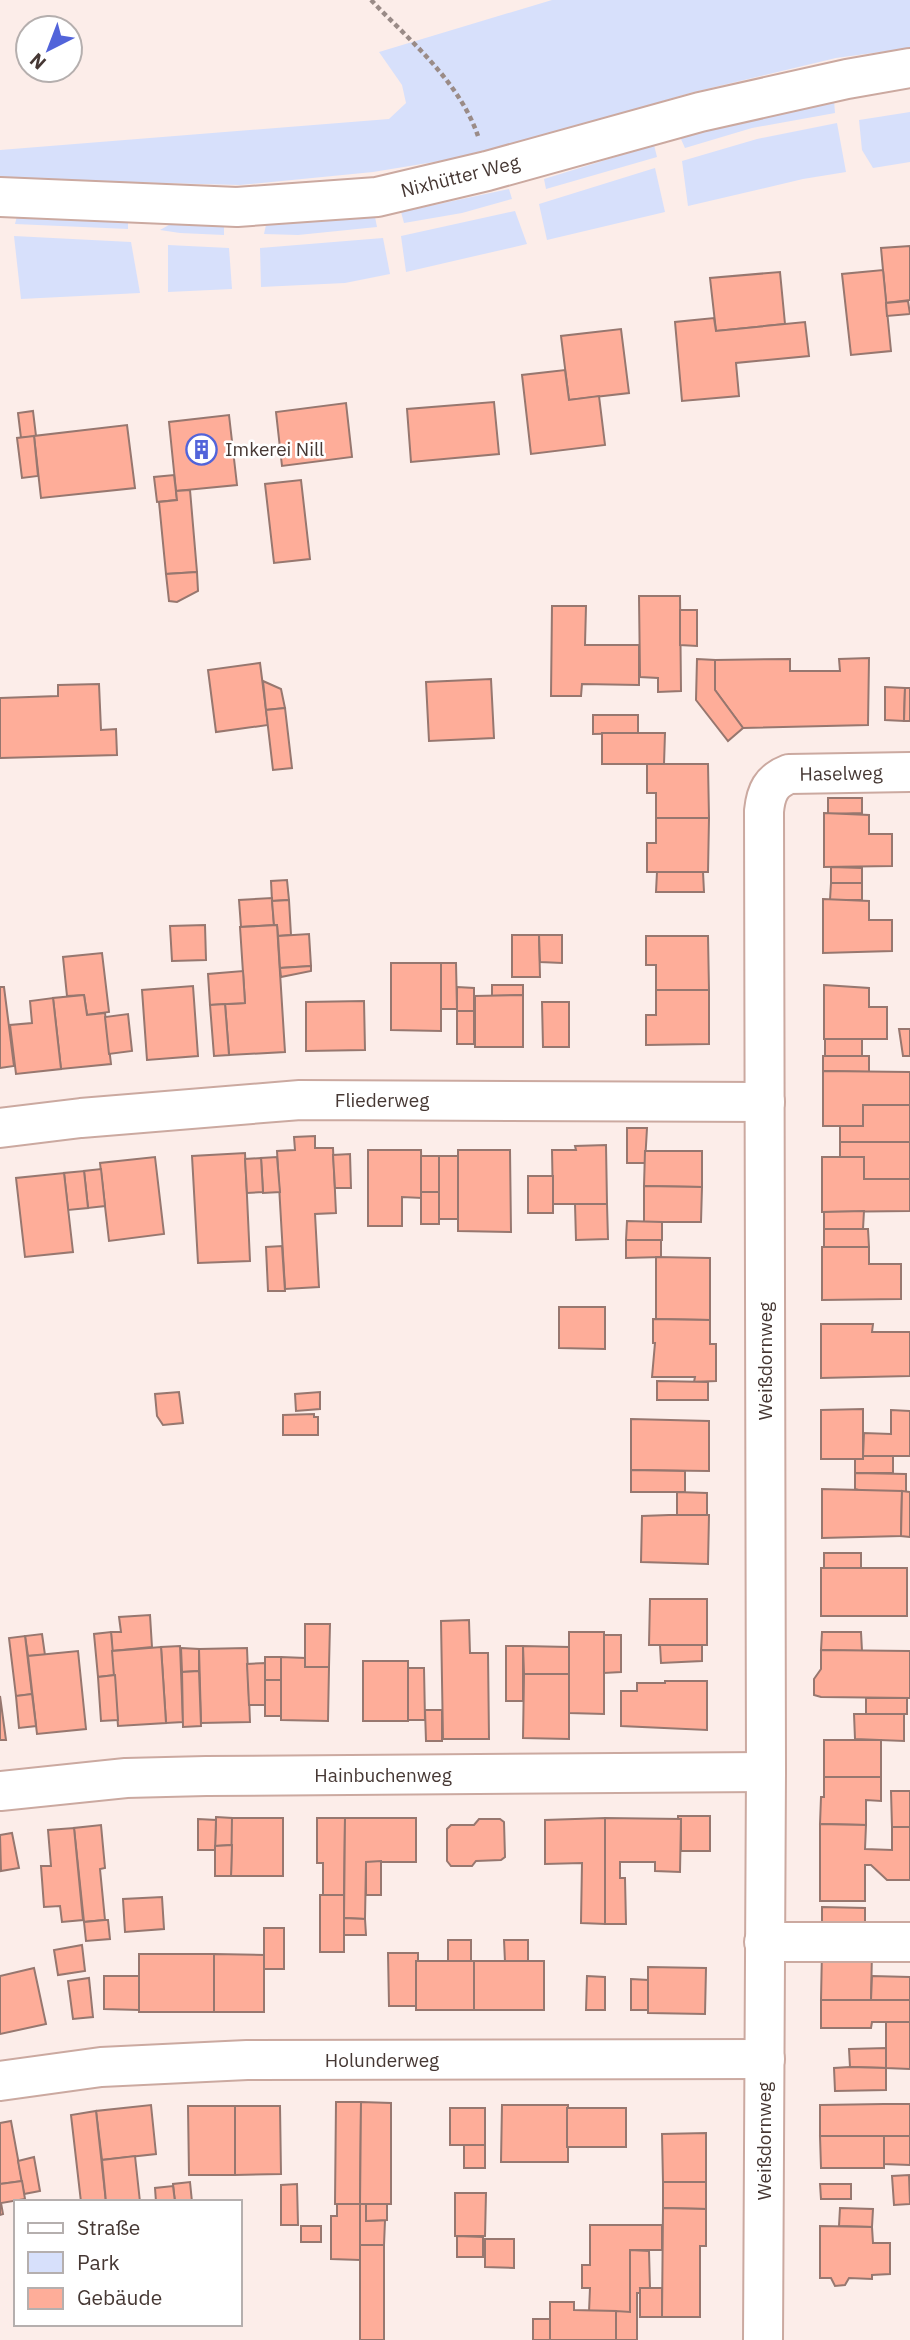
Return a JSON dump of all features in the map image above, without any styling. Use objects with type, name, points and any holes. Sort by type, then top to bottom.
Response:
[{"type":"street","name":"Nixhütter Weg","points":[[0,197],[237,207],[377,197],[486,171],[700,112],[846,79],[910,68]]},
{"type":"street","name":"Haselweg","points":[[774,782],[789,774],[801,772],[910,772]]},
{"type":"street","name":"Weißdornweg","points":[[763,2340],[766,1772],[764,811],[767,791],[774,782]]},
{"type":"street","name":"Fliederweg","points":[[0,1128],[300,1100],[765,1102]]},
{"type":"street","name":"Hainbuchenweg","points":[[0,1791],[126,1778],[206,1776],[766,1772]]},
{"type":"street","points":[[764,1942],[910,1942]]},
{"type":"street","name":"Holunderweg","points":[[0,2081],[101,2067],[247,2060],[765,2059]]},
{"type":"path","points":[[371,0],[461,99],[477,133],[486,171]]},
{"type":"green space","points":[[552,0],[910,0],[910,48],[836,58],[690,93],[483,154],[373,172],[240,185],[0,179],[0,150],[389,119],[406,103],[402,85],[379,52]]},
{"type":"green space","points":[[834,100],[835,113],[752,128],[685,148],[680,137],[745,119]]},
{"type":"green space","points":[[910,112],[910,162],[873,168],[862,150],[859,120]]},
{"type":"green space","points":[[837,123],[846,172],[803,179],[688,206],[682,161],[757,139]]},
{"type":"green space","points":[[654,145],[657,157],[546,189],[544,179]]},
{"type":"green space","points":[[655,168],[665,212],[547,240],[539,204]]},
{"type":"green space","points":[[509,189],[512,199],[462,213],[404,223],[401,212]]},
{"type":"green space","points":[[515,211],[527,244],[406,272],[401,236]]},
{"type":"green space","points":[[17,216],[128,222],[128,229],[15,224]]},
{"type":"green space","points":[[375,217],[377,227],[298,235],[264,234],[266,225]]},
{"type":"green space","points":[[176,221],[224,225],[224,235],[160,230]]},
{"type":"green space","points":[[14,236],[131,242],[140,293],[21,299]]},
{"type":"green space","points":[[383,238],[390,274],[345,283],[261,287],[260,248]]},
{"type":"green space","points":[[168,245],[229,248],[232,289],[168,292]]},
{"type":"building","points":[[910,246],[910,300],[886,303],[881,248]]},
{"type":"building","points":[[883,270],[891,351],[851,355],[842,274]]},
{"type":"building","points":[[780,272],[785,324],[716,331],[710,278]]},
{"type":"building","points":[[908,301],[910,314],[887,316],[886,303]]},
{"type":"building","points":[[714,318],[716,331],[805,322],[809,356],[736,363],[739,396],[682,401],[675,322]]},
{"type":"building","points":[[621,329],[629,393],[569,400],[561,336]]},
{"type":"building","points":[[565,370],[569,400],[599,396],[605,445],[531,454],[522,375]]},
{"type":"building","points":[[494,402],[499,454],[411,462],[407,409]]},
{"type":"building","points":[[346,403],[352,457],[282,466],[276,412]]},
{"type":"building","points":[[33,411],[36,436],[21,438],[18,413]]},
{"type":"building","name":"Imkerei Nill","points":[[229,415],[237,485],[176,491],[169,422]]},
{"type":"building","points":[[127,425],[135,488],[41,498],[34,436]]},
{"type":"building","points":[[34,436],[38,476],[22,478],[17,438]]},
{"type":"building","points":[[174,475],[177,500],[157,502],[154,477]]},
{"type":"building","points":[[301,480],[310,559],[274,563],[265,484]]},
{"type":"building","points":[[190,490],[197,572],[166,574],[159,502],[177,500],[176,491]]},
{"type":"building","points":[[197,572],[198,591],[177,602],[169,601],[166,574]]},
{"type":"building","points":[[639,596],[680,596],[681,691],[658,692],[658,678],[640,677]]},
{"type":"building","points":[[552,606],[586,606],[585,645],[639,645],[639,685],[582,684],[581,696],[551,696]]},
{"type":"building","points":[[680,610],[697,610],[697,646],[680,645]]},
{"type":"building","points":[[869,658],[868,725],[743,728],[715,690],[715,660],[790,659],[790,671],[840,671],[839,659]]},
{"type":"building","points":[[697,659],[715,660],[715,690],[743,728],[728,741],[696,700]]},
{"type":"building","points":[[260,663],[268,725],[216,732],[208,670]]},
{"type":"building","points":[[491,679],[494,738],[429,741],[426,682]]},
{"type":"building","points":[[263,681],[281,689],[285,708],[266,710]]},
{"type":"building","points":[[99,684],[101,730],[116,729],[117,755],[0,758],[0,698],[58,696],[58,685]]},
{"type":"building","points":[[885,687],[905,688],[904,721],[885,720]]},
{"type":"building","points":[[905,688],[910,688],[910,721],[904,721]]},
{"type":"building","points":[[285,708],[292,768],[273,770],[266,710]]},
{"type":"building","points":[[593,715],[638,715],[638,733],[593,734]]},
{"type":"building","points":[[602,733],[665,733],[664,764],[602,764]]},
{"type":"building","points":[[647,764],[708,764],[709,818],[656,818],[656,793],[647,793]]},
{"type":"building","points":[[828,798],[862,798],[862,813],[828,814]]},
{"type":"building","points":[[824,813],[869,815],[869,834],[892,834],[892,866],[824,867]]},
{"type":"building","points":[[656,818],[709,818],[708,872],[647,872],[647,843],[656,843]]},
{"type":"building","points":[[831,867],[862,868],[862,883],[831,883]]},
{"type":"building","points":[[657,872],[703,872],[704,892],[656,892]]},
{"type":"building","points":[[287,880],[289,900],[272,901],[271,881]]},
{"type":"building","points":[[831,883],[862,883],[862,900],[830,900]]},
{"type":"building","points":[[272,898],[274,925],[241,927],[239,900]]},
{"type":"building","points":[[823,899],[869,901],[869,920],[892,920],[892,951],[823,953]]},
{"type":"building","points":[[289,900],[291,935],[278,936],[272,901]]},
{"type":"building","points":[[205,925],[206,960],[172,961],[170,926]]},
{"type":"building","points":[[277,925],[285,1052],[229,1055],[225,1004],[245,1003],[240,927]]},
{"type":"building","points":[[309,934],[311,966],[280,968],[278,936]]},
{"type":"building","points":[[512,935],[539,935],[540,977],[512,977]]},
{"type":"building","points":[[539,935],[562,935],[562,963],[540,962]]},
{"type":"building","points":[[646,936],[708,936],[709,990],[656,990],[656,965],[646,965]]},
{"type":"building","points":[[102,953],[109,1012],[87,1015],[84,995],[67,996],[63,957]]},
{"type":"building","points":[[391,963],[441,963],[441,1031],[391,1030]]},
{"type":"building","points":[[441,963],[456,963],[457,1009],[441,1009]]},
{"type":"building","points":[[311,966],[311,971],[281,977],[280,968]]},
{"type":"building","points":[[243,971],[245,1003],[210,1005],[208,974]]},
{"type":"building","points":[[492,985],[523,985],[523,995],[492,996]]},
{"type":"building","points":[[824,985],[869,988],[869,1007],[887,1007],[887,1039],[824,1039]]},
{"type":"building","points":[[193,986],[198,1056],[147,1060],[142,990]]},
{"type":"building","points":[[0,987],[4,987],[14,1066],[0,1068]]},
{"type":"building","points":[[457,987],[474,988],[474,1011],[457,1011]]},
{"type":"building","points":[[656,990],[709,990],[709,1044],[646,1045],[646,1015],[656,1015]]},
{"type":"building","points":[[84,995],[87,1015],[105,1013],[111,1064],[61,1069],[53,998]]},
{"type":"building","points":[[523,995],[523,1047],[475,1047],[475,996]]},
{"type":"building","points":[[53,998],[61,1069],[16,1074],[10,1025],[32,1023],[30,1001]]},
{"type":"building","points":[[364,1001],[365,1050],[306,1051],[306,1002]]},
{"type":"building","points":[[542,1002],[569,1002],[569,1047],[543,1047]]},
{"type":"building","points":[[225,1004],[229,1055],[214,1056],[210,1005]]},
{"type":"building","points":[[457,1011],[474,1011],[474,1044],[457,1044]]},
{"type":"building","points":[[128,1014],[132,1051],[109,1054],[105,1017]]},
{"type":"building","points":[[899,1029],[910,1029],[910,1056],[903,1056]]},
{"type":"building","points":[[825,1039],[862,1039],[862,1056],[825,1056]]},
{"type":"building","points":[[823,1056],[869,1056],[869,1072],[823,1071]]},
{"type":"building","points":[[823,1071],[910,1072],[910,1105],[863,1105],[863,1126],[823,1126]]},
{"type":"building","points":[[863,1105],[910,1105],[910,1142],[840,1142],[840,1126],[863,1126]]},
{"type":"building","points":[[627,1128],[647,1128],[645,1163],[627,1163]]},
{"type":"building","points":[[315,1136],[315,1148],[333,1148],[336,1213],[315,1214],[319,1287],[285,1289],[277,1151],[295,1150],[294,1137]]},
{"type":"building","points":[[840,1142],[910,1142],[910,1179],[864,1179],[864,1157],[840,1157]]},
{"type":"building","points":[[606,1145],[607,1204],[553,1204],[552,1150],[576,1150],[575,1146]]},
{"type":"building","points":[[368,1150],[421,1150],[422,1198],[402,1197],[402,1226],[368,1226]]},
{"type":"building","points":[[458,1150],[510,1150],[511,1232],[458,1231]]},
{"type":"building","points":[[645,1151],[702,1151],[702,1187],[644,1186]]},
{"type":"building","points":[[245,1153],[250,1261],[198,1263],[192,1156]]},
{"type":"building","points":[[350,1154],[351,1188],[335,1188],[333,1155]]},
{"type":"building","points":[[421,1156],[439,1156],[439,1192],[421,1192]]},
{"type":"building","points":[[439,1156],[458,1156],[458,1219],[439,1219]]},
{"type":"building","points":[[155,1157],[164,1234],[109,1241],[100,1163]]},
{"type":"building","points":[[277,1157],[280,1192],[263,1193],[261,1158]]},
{"type":"building","points":[[822,1157],[864,1157],[864,1179],[910,1179],[910,1211],[822,1212]]},
{"type":"building","points":[[261,1158],[263,1192],[247,1193],[245,1159]]},
{"type":"building","points":[[101,1169],[105,1206],[88,1208],[84,1171]]},
{"type":"building","points":[[84,1171],[88,1208],[68,1210],[64,1173]]},
{"type":"building","points":[[64,1173],[73,1252],[25,1257],[16,1178]]},
{"type":"building","points":[[528,1176],[553,1176],[553,1213],[528,1213]]},
{"type":"building","points":[[644,1186],[702,1187],[701,1222],[644,1222]]},
{"type":"building","points":[[421,1192],[439,1192],[439,1224],[421,1224]]},
{"type":"building","points":[[575,1204],[607,1204],[608,1239],[576,1240]]},
{"type":"building","points":[[864,1211],[863,1229],[824,1229],[824,1212]]},
{"type":"building","points":[[627,1221],[662,1222],[662,1240],[626,1240]]},
{"type":"building","points":[[824,1229],[868,1229],[869,1247],[824,1247]]},
{"type":"building","points":[[626,1240],[661,1240],[661,1257],[626,1258]]},
{"type":"building","points":[[282,1246],[285,1291],[268,1291],[266,1247]]},
{"type":"building","points":[[822,1247],[869,1247],[869,1264],[901,1264],[901,1299],[822,1300]]},
{"type":"building","points":[[656,1257],[710,1258],[710,1320],[656,1319]]},
{"type":"building","points":[[559,1307],[605,1307],[605,1349],[559,1348]]},
{"type":"building","points":[[653,1319],[710,1320],[710,1344],[716,1344],[716,1381],[694,1382],[695,1377],[652,1377],[655,1343]]},
{"type":"building","points":[[821,1324],[873,1324],[872,1332],[910,1332],[910,1376],[821,1378]]},
{"type":"building","points":[[657,1381],[708,1382],[708,1400],[657,1400]]},
{"type":"building","points":[[179,1392],[183,1423],[163,1425],[157,1416],[155,1394]]},
{"type":"building","points":[[320,1392],[320,1409],[296,1411],[295,1394]]},
{"type":"building","points":[[863,1409],[863,1459],[821,1459],[821,1410]]},
{"type":"building","points":[[891,1410],[910,1411],[910,1456],[863,1456],[864,1433],[891,1434]]},
{"type":"building","points":[[314,1414],[314,1417],[318,1417],[318,1435],[283,1435],[283,1415]]},
{"type":"building","points":[[631,1419],[709,1421],[709,1471],[631,1470]]},
{"type":"building","points":[[863,1456],[893,1456],[893,1473],[855,1473],[855,1459],[863,1459]]},
{"type":"building","points":[[631,1470],[685,1471],[685,1492],[631,1492]]},
{"type":"building","points":[[855,1473],[906,1474],[906,1492],[855,1489]]},
{"type":"building","points":[[822,1489],[902,1491],[901,1536],[822,1538]]},
{"type":"building","points":[[902,1491],[910,1492],[910,1537],[901,1536]]},
{"type":"building","points":[[677,1492],[707,1493],[707,1515],[677,1515]]},
{"type":"building","points":[[709,1515],[708,1564],[641,1562],[642,1516]]},
{"type":"building","points":[[824,1553],[861,1553],[861,1568],[824,1568]]},
{"type":"building","points":[[821,1568],[907,1568],[907,1616],[821,1616]]},
{"type":"building","points":[[650,1599],[707,1599],[707,1645],[649,1645]]},
{"type":"building","points":[[150,1615],[152,1647],[112,1651],[111,1632],[121,1632],[119,1617]]},
{"type":"building","points":[[469,1620],[470,1653],[488,1653],[489,1739],[443,1739],[441,1621]]},
{"type":"building","points":[[305,1624],[330,1624],[329,1667],[305,1667]]},
{"type":"building","points":[[111,1632],[115,1675],[98,1677],[94,1634]]},
{"type":"building","points":[[569,1632],[604,1632],[604,1714],[569,1713]]},
{"type":"building","points":[[822,1632],[861,1632],[862,1651],[821,1650]]},
{"type":"building","points":[[42,1634],[45,1655],[28,1656],[25,1636]]},
{"type":"building","points":[[604,1635],[621,1635],[621,1672],[604,1673]]},
{"type":"building","points":[[25,1636],[32,1694],[16,1696],[9,1638]]},
{"type":"building","points":[[660,1645],[702,1645],[702,1661],[661,1663]]},
{"type":"building","points":[[180,1646],[183,1722],[166,1723],[161,1647]]},
{"type":"building","points":[[506,1646],[523,1646],[523,1701],[506,1701]]},
{"type":"building","points":[[523,1646],[569,1647],[569,1674],[524,1674]]},
{"type":"building","points":[[161,1647],[166,1723],[118,1726],[112,1651]]},
{"type":"building","points":[[181,1648],[199,1649],[199,1671],[182,1672]]},
{"type":"building","points":[[247,1648],[250,1722],[201,1723],[199,1649]]},
{"type":"building","points":[[821,1650],[910,1651],[910,1698],[814,1695],[814,1679],[821,1669]]},
{"type":"building","points":[[78,1651],[86,1729],[37,1734],[28,1656]]},
{"type":"building","points":[[265,1657],[281,1657],[281,1680],[265,1680]]},
{"type":"building","points":[[281,1657],[305,1658],[305,1667],[329,1667],[328,1721],[281,1720]]},
{"type":"building","points":[[363,1661],[408,1661],[408,1721],[363,1721]]},
{"type":"building","points":[[265,1663],[265,1705],[249,1705],[247,1664]]},
{"type":"building","points":[[408,1668],[424,1668],[425,1720],[408,1720]]},
{"type":"building","points":[[199,1671],[201,1726],[183,1727],[182,1672]]},
{"type":"building","points":[[524,1674],[569,1674],[569,1739],[523,1738]]},
{"type":"building","points":[[115,1675],[118,1720],[101,1721],[98,1677]]},
{"type":"building","points":[[265,1680],[281,1680],[281,1716],[265,1716]]},
{"type":"building","points":[[707,1681],[707,1730],[621,1726],[621,1691],[637,1691],[637,1683]]},
{"type":"building","points":[[32,1694],[36,1726],[19,1728],[16,1696]]},
{"type":"building","points":[[0,1696],[6,1740],[0,1740]]},
{"type":"building","points":[[866,1698],[907,1698],[907,1714],[866,1714]]},
{"type":"building","points":[[425,1710],[442,1710],[442,1741],[426,1741]]},
{"type":"building","points":[[854,1714],[904,1714],[904,1741],[855,1739]]},
{"type":"building","points":[[824,1740],[881,1740],[881,1777],[824,1777]]},
{"type":"building","points":[[824,1777],[881,1777],[881,1801],[866,1800],[866,1825],[820,1824]]},
{"type":"building","points":[[891,1791],[910,1791],[910,1827],[892,1827]]},
{"type":"building","points":[[678,1816],[710,1816],[710,1851],[681,1851],[681,1819],[678,1819]]},
{"type":"building","points":[[216,1817],[232,1818],[232,1845],[215,1846]]},
{"type":"building","points":[[232,1818],[283,1818],[283,1876],[231,1876]]},
{"type":"building","points":[[317,1818],[345,1818],[344,1895],[323,1895],[323,1863],[317,1863]]},
{"type":"building","points":[[345,1818],[416,1818],[416,1862],[366,1862],[365,1919],[344,1918]]},
{"type":"building","points":[[605,1818],[681,1819],[680,1872],[655,1871],[655,1862],[620,1862],[620,1878],[625,1878],[626,1924],[605,1924]]},
{"type":"building","points":[[605,1818],[605,1924],[581,1923],[582,1863],[545,1864],[545,1820]]},
{"type":"building","points":[[198,1819],[216,1820],[215,1850],[198,1850]]},
{"type":"building","points":[[479,1819],[500,1819],[504,1822],[505,1857],[501,1860],[476,1861],[472,1866],[451,1866],[447,1861],[447,1829],[451,1825],[474,1825]]},
{"type":"building","points":[[820,1824],[866,1825],[865,1849],[892,1850],[892,1827],[910,1827],[910,1880],[887,1880],[871,1865],[865,1865],[865,1901],[820,1901]]},
{"type":"building","points":[[101,1825],[105,1868],[100,1869],[105,1920],[84,1922],[74,1828]]},
{"type":"building","points":[[74,1828],[83,1920],[62,1922],[60,1906],[44,1907],[41,1866],[51,1866],[48,1830]]},
{"type":"building","points":[[12,1833],[19,1868],[1,1871],[0,1835]]},
{"type":"building","points":[[232,1845],[231,1876],[215,1876],[215,1846]]},
{"type":"building","points":[[381,1861],[381,1895],[366,1895],[366,1862]]},
{"type":"building","points":[[320,1895],[344,1895],[344,1952],[320,1952]]},
{"type":"building","points":[[162,1897],[164,1929],[125,1932],[123,1899]]},
{"type":"building","points":[[822,1907],[865,1908],[865,1934],[822,1933]]},
{"type":"building","points":[[344,1918],[365,1919],[366,1935],[344,1935]]},
{"type":"building","points":[[108,1920],[110,1939],[86,1941],[84,1922]]},
{"type":"building","points":[[264,1928],[284,1928],[284,1969],[264,1969]]},
{"type":"building","points":[[448,1940],[471,1940],[471,1961],[448,1961]]},
{"type":"building","points":[[504,1940],[528,1940],[528,1961],[505,1962]]},
{"type":"building","points":[[82,1945],[85,1971],[58,1975],[54,1950]]},
{"type":"building","points":[[822,1950],[872,1951],[871,2000],[821,2000]]},
{"type":"building","points":[[388,1953],[418,1953],[416,2006],[389,2006]]},
{"type":"building","points":[[139,1954],[214,1954],[214,2012],[139,2012]]},
{"type":"building","points":[[214,1954],[264,1955],[264,2012],[214,2012]]},
{"type":"building","points":[[416,1961],[474,1961],[474,2010],[416,2010]]},
{"type":"building","points":[[474,1961],[544,1961],[544,2010],[474,2010]]},
{"type":"building","points":[[648,1967],[706,1968],[705,2014],[648,2013]]},
{"type":"building","points":[[34,1968],[46,2024],[0,2034],[0,1976]]},
{"type":"building","points":[[104,1976],[139,1976],[139,2010],[104,2009]]},
{"type":"building","points":[[587,1976],[605,1977],[605,2010],[586,2010]]},
{"type":"building","points":[[872,1976],[910,1977],[910,2000],[871,2000]]},
{"type":"building","points":[[89,1978],[93,2017],[73,2019],[68,1981]]},
{"type":"building","points":[[631,1979],[648,1980],[648,2010],[631,2010]]},
{"type":"building","points":[[821,2000],[910,2000],[910,2022],[872,2022],[871,2028],[821,2028]]},
{"type":"building","points":[[886,2022],[910,2022],[910,2069],[886,2068]]},
{"type":"building","points":[[886,2048],[886,2068],[850,2067],[849,2049]]},
{"type":"building","points":[[834,2068],[886,2068],[886,2090],[835,2091]]},
{"type":"building","points":[[336,2102],[361,2102],[360,2204],[335,2204]]},
{"type":"building","points":[[361,2102],[391,2103],[391,2204],[360,2204]]},
{"type":"building","points":[[910,2104],[910,2136],[820,2136],[820,2105]]},
{"type":"building","points":[[151,2105],[156,2154],[102,2160],[96,2111]]},
{"type":"building","points":[[502,2105],[568,2105],[568,2162],[501,2162]]},
{"type":"building","points":[[188,2106],[235,2106],[235,2175],[189,2175]]},
{"type":"building","points":[[235,2106],[280,2106],[281,2174],[235,2175]]},
{"type":"building","points":[[450,2108],[485,2108],[485,2145],[450,2145]]},
{"type":"building","points":[[567,2108],[626,2108],[626,2147],[567,2147]]},
{"type":"building","points":[[96,2111],[106,2200],[81,2200],[71,2115]]},
{"type":"building","points":[[11,2121],[22,2181],[0,2184],[0,2123]]},
{"type":"building","points":[[706,2133],[706,2182],[663,2182],[662,2134]]},
{"type":"building","points":[[820,2136],[884,2136],[884,2168],[821,2168]]},
{"type":"building","points":[[884,2136],[910,2136],[910,2165],[884,2164]]},
{"type":"building","points":[[464,2145],[485,2145],[485,2168],[464,2168]]},
{"type":"building","points":[[135,2156],[140,2200],[106,2200],[102,2160]]},
{"type":"building","points":[[34,2157],[40,2191],[24,2194],[18,2161]]},
{"type":"building","points":[[909,2175],[910,2204],[894,2205],[892,2176]]},
{"type":"building","points":[[22,2181],[25,2199],[1,2203],[3,2214],[0,2215],[0,2184]]},
{"type":"building","points":[[190,2182],[192,2200],[175,2200],[173,2184]]},
{"type":"building","points":[[663,2182],[706,2182],[706,2209],[663,2208]]},
{"type":"building","points":[[297,2184],[298,2225],[281,2225],[281,2185]]},
{"type":"building","points":[[820,2184],[851,2184],[851,2199],[821,2199]]},
{"type":"building","points":[[173,2186],[175,2200],[156,2200],[155,2188]]},
{"type":"building","points":[[455,2193],[486,2193],[485,2236],[455,2236]]},
{"type":"building","points":[[337,2204],[360,2204],[360,2260],[331,2259],[331,2216],[337,2216]]},
{"type":"building","points":[[360,2204],[366,2204],[366,2221],[385,2220],[384,2245],[360,2245]]},
{"type":"building","points":[[366,2204],[387,2204],[387,2220],[366,2221]]},
{"type":"building","points":[[663,2208],[706,2209],[706,2246],[700,2246],[700,2317],[662,2317]]},
{"type":"building","points":[[840,2208],[873,2209],[872,2227],[839,2226]]},
{"type":"building","points":[[590,2225],[662,2225],[662,2250],[630,2250],[630,2312],[589,2312],[590,2288],[582,2288],[582,2265],[590,2265]]},
{"type":"building","points":[[301,2226],[321,2226],[321,2242],[301,2242]]},
{"type":"building","points":[[820,2226],[872,2227],[873,2243],[890,2243],[890,2274],[872,2275],[872,2279],[849,2278],[845,2285],[835,2286],[831,2278],[820,2278]]},
{"type":"building","points":[[457,2236],[483,2237],[483,2257],[457,2257]]},
{"type":"building","points":[[485,2239],[514,2239],[514,2268],[485,2267]]},
{"type":"building","points":[[360,2245],[384,2245],[384,2340],[360,2340]]},
{"type":"building","points":[[630,2250],[649,2251],[650,2288],[640,2288],[641,2293],[637,2293],[637,2340],[616,2340],[616,2311],[630,2312]]},
{"type":"building","points":[[640,2288],[662,2288],[662,2317],[640,2317]]},
{"type":"building","points":[[550,2302],[574,2302],[574,2310],[616,2311],[616,2340],[550,2340]]},
{"type":"building","points":[[533,2319],[550,2319],[550,2340],[533,2340]]},
{"type":"place","name":"Imkerei Nill","points":[[202,449]]}]
